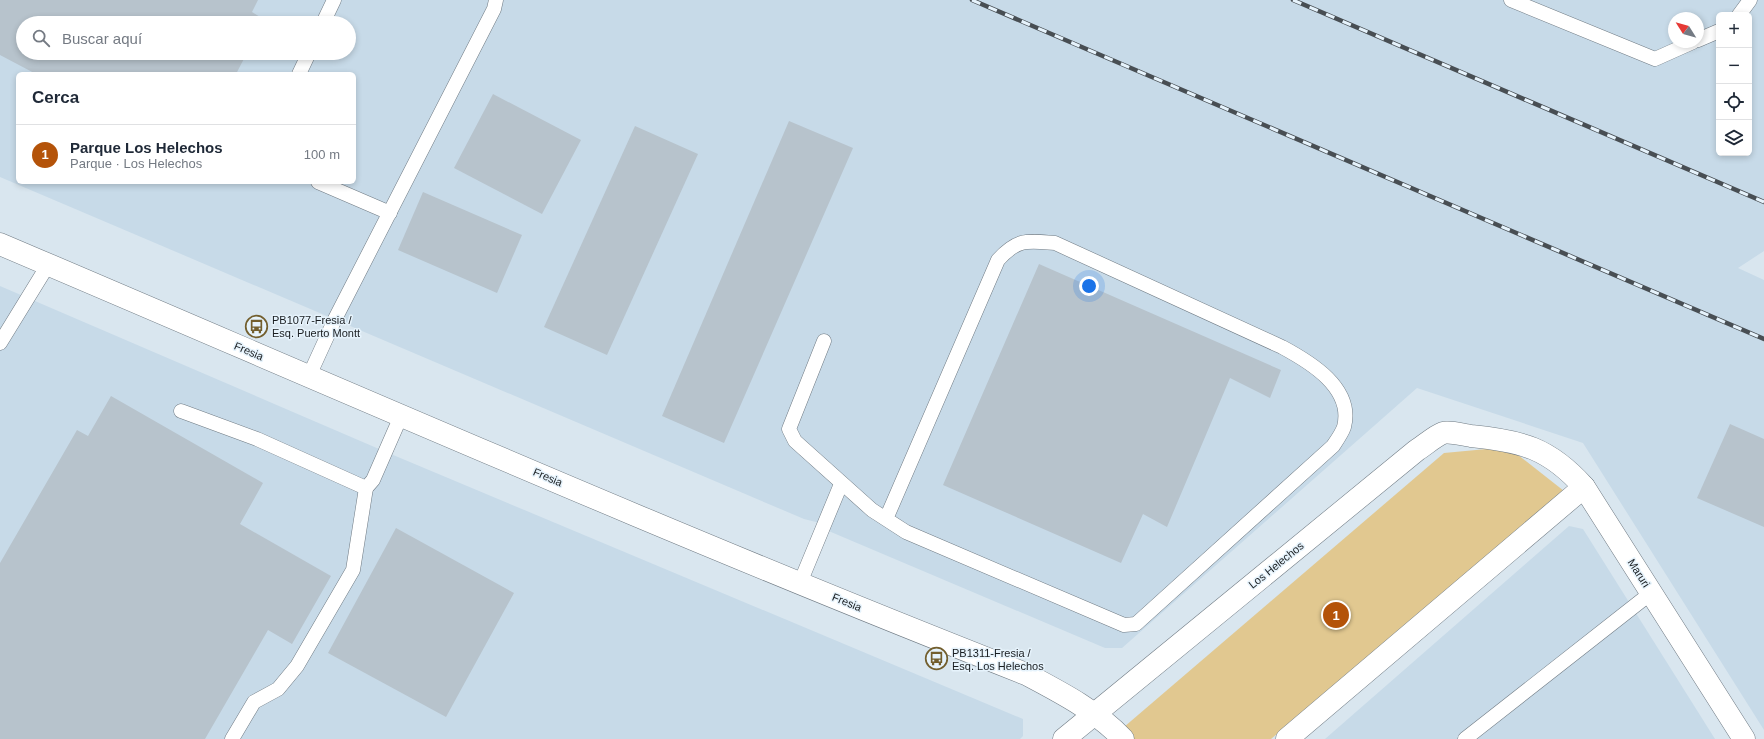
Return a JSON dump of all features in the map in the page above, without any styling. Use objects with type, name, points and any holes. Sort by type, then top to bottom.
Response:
[{"type":"street","name":"Fresia","points":[[0,244],[401,416],[800,583],[1026,674],[1058,691],[1093,714],[1123,739]]},
{"type":"street","name":"Los Helechos","points":[[1064,739],[1418,450],[1444,433],[1504,439]]},
{"type":"street","name":"Maruri","points":[[1504,439],[1540,451],[1557,461],[1584,487],[1744,739]]},
{"type":"street","points":[[1287,739],[1584,487]]},
{"type":"lane","points":[[326,16],[334,0]]},
{"type":"lane","points":[[309,376],[334,319],[494,10],[496,0]]},
{"type":"lane","points":[[1511,0],[1655,59],[1680,48]]},
{"type":"lane","points":[[1741,12],[1750,0]]},
{"type":"lane","points":[[1704,37],[1716,31]]},
{"type":"lane","points":[[300,72],[306,60]]},
{"type":"lane","points":[[323,184],[390,213]]},
{"type":"lane","points":[[824,341],[789,429],[794,441],[841,484],[886,519],[906,532],[1124,626],[1136,624],[1333,446],[1344,427],[1345,412],[1342,398],[1335,385],[1299,356],[1282,347],[1054,243],[1020,242],[1008,248],[998,260],[886,519]]},
{"type":"lane","points":[[0,343],[48,265]]},
{"type":"lane","points":[[181,411],[257,439],[366,488]]},
{"type":"lane","points":[[232,739],[254,702],[278,689],[297,666],[353,570],[366,488],[373,480],[401,416]]},
{"type":"lane","points":[[800,583],[841,484]]},
{"type":"lane","points":[[1465,739],[1651,593]]},
{"type":"shaded area","points":[[0,0],[1764,0],[1764,251],[1738,268],[1764,280],[1764,730],[1583,443],[1417,388],[1122,648],[1105,648],[831,532],[816,522],[804,519],[16,184],[356,184],[356,72],[16,72],[16,184],[0,177]]},
{"type":"shaded area","points":[[0,286],[386,452],[1023,719],[1023,736],[1020,739],[0,739]]},
{"type":"shaded area","points":[[1508,447],[1564,491],[1271,739],[1110,739],[1444,453]]},
{"type":"shaded area","points":[[1569,526],[1583,529],[1715,739],[1325,739]]},
{"type":"building","points":[[0,0],[258,0],[252,12],[258,16],[16,16],[16,60],[243,60],[237,72],[32,72],[0,55]]},
{"type":"building","points":[[493,94],[581,140],[542,214],[454,168]]},
{"type":"building","points":[[789,121],[853,148],[724,443],[662,416]]},
{"type":"building","points":[[635,126],[698,154],[607,355],[544,327]]},
{"type":"building","points":[[423,192],[522,235],[497,293],[398,250]]},
{"type":"building","points":[[1039,264],[1281,370],[1270,398],[1230,378],[1167,527],[1143,514],[1121,563],[943,485]]},
{"type":"building","points":[[111,396],[263,483],[240,524],[331,576],[292,644],[268,630],[205,739],[0,739],[0,563],[77,430],[88,436]]},
{"type":"building","points":[[1730,424],[1764,439],[1764,527],[1697,498]]},
{"type":"building","points":[[396,528],[514,593],[446,717],[328,653]]},
{"type":"railway","points":[[972,0],[1764,339]]},
{"type":"railway","points":[[1293,0],[1764,202]]},
{"type":"place","name":"PB1077-Fresia / Esq. Puerto Montt","points":[[257,326]]},
{"type":"place","name":"Parque Los Helechos","points":[[1336,615]]},
{"type":"place","name":"PB1311-Fresia / Esq. Los Helechos","points":[[937,659]]}]
